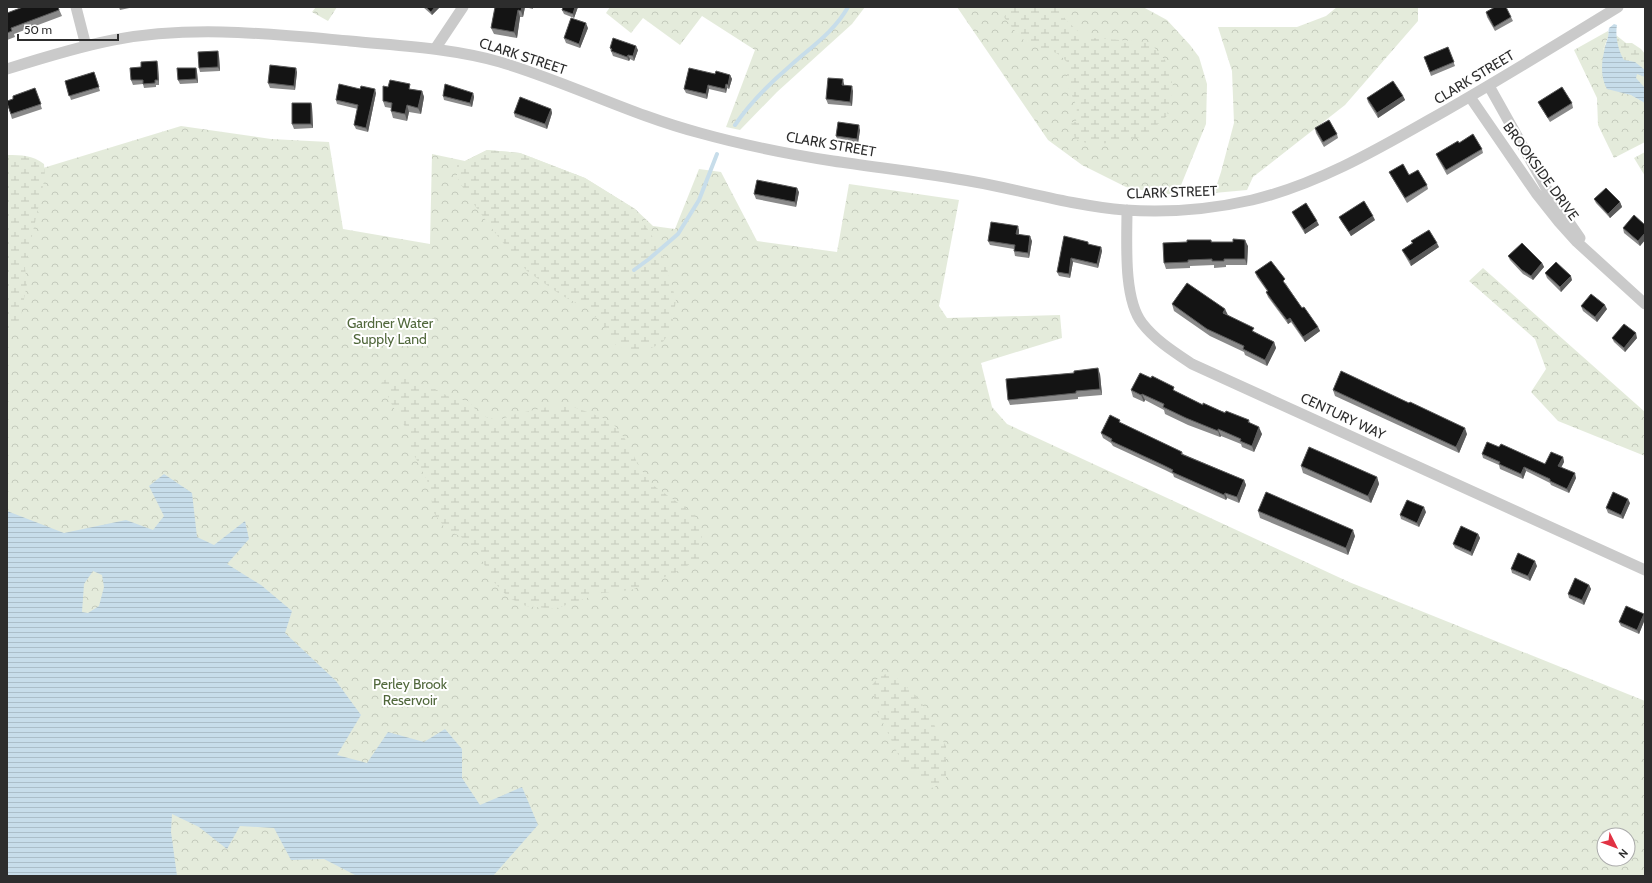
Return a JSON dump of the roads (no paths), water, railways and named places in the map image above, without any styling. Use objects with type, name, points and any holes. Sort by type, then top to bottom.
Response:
[{"type":"street","points":[[76,7],[86,46]]},
{"type":"street","points":[[435,49],[463,7]]},
{"type":"street","name":"CLARK STREET","points":[[7,69],[86,46],[115,39],[149,34],[218,31],[435,49],[475,56],[514,66],[648,118],[717,138],[826,160],[974,182],[1051,198],[1127,210],[1159,210],[1212,206],[1254,199],[1283,191],[1357,160],[1489,86],[1618,7]]},
{"type":"street","name":"BROOKSIDE DRIVE","points":[[1489,86],[1549,193],[1594,257]]},
{"type":"street","name":"BROOKSIDE DRIVE","points":[[1470,97],[1547,208],[1565,230],[1645,304]]},
{"type":"street","name":"CENTURY WAY","points":[[1127,210],[1129,279],[1132,302],[1136,314],[1143,324],[1174,352],[1192,364],[1645,570]]},
{"type":"water","points":[[1614,24],[1617,25],[1616,34],[1620,52],[1624,60],[1635,62],[1645,70],[1645,77],[1637,74],[1636,78],[1645,88],[1645,103],[1631,95],[1607,89],[1604,83],[1602,70],[1603,57],[1609,28]]},
{"type":"water","name":"Perley Brook Reservoir","points":[[164,474],[192,493],[197,537],[214,545],[245,521],[249,539],[227,564],[261,585],[292,611],[285,633],[336,681],[361,715],[337,755],[367,763],[388,732],[424,742],[445,729],[462,749],[462,778],[480,805],[522,787],[538,825],[493,876],[357,876],[324,859],[291,860],[274,828],[240,826],[227,849],[199,827],[172,814],[171,832],[177,876],[7,876],[7,511],[64,533],[126,520],[153,530],[164,516],[149,486]],"holes":[[[93,571],[102,575],[104,587],[99,606],[88,613],[82,612],[84,584]]]},
{"type":"waterway","points":[[735,125],[768,86],[829,32],[848,7]]},
{"type":"waterway","points":[[634,270],[678,234],[699,200],[717,154]]},
{"type":"park label","name":"Gardner Water Supply Land","points":[[390,332]]}]
